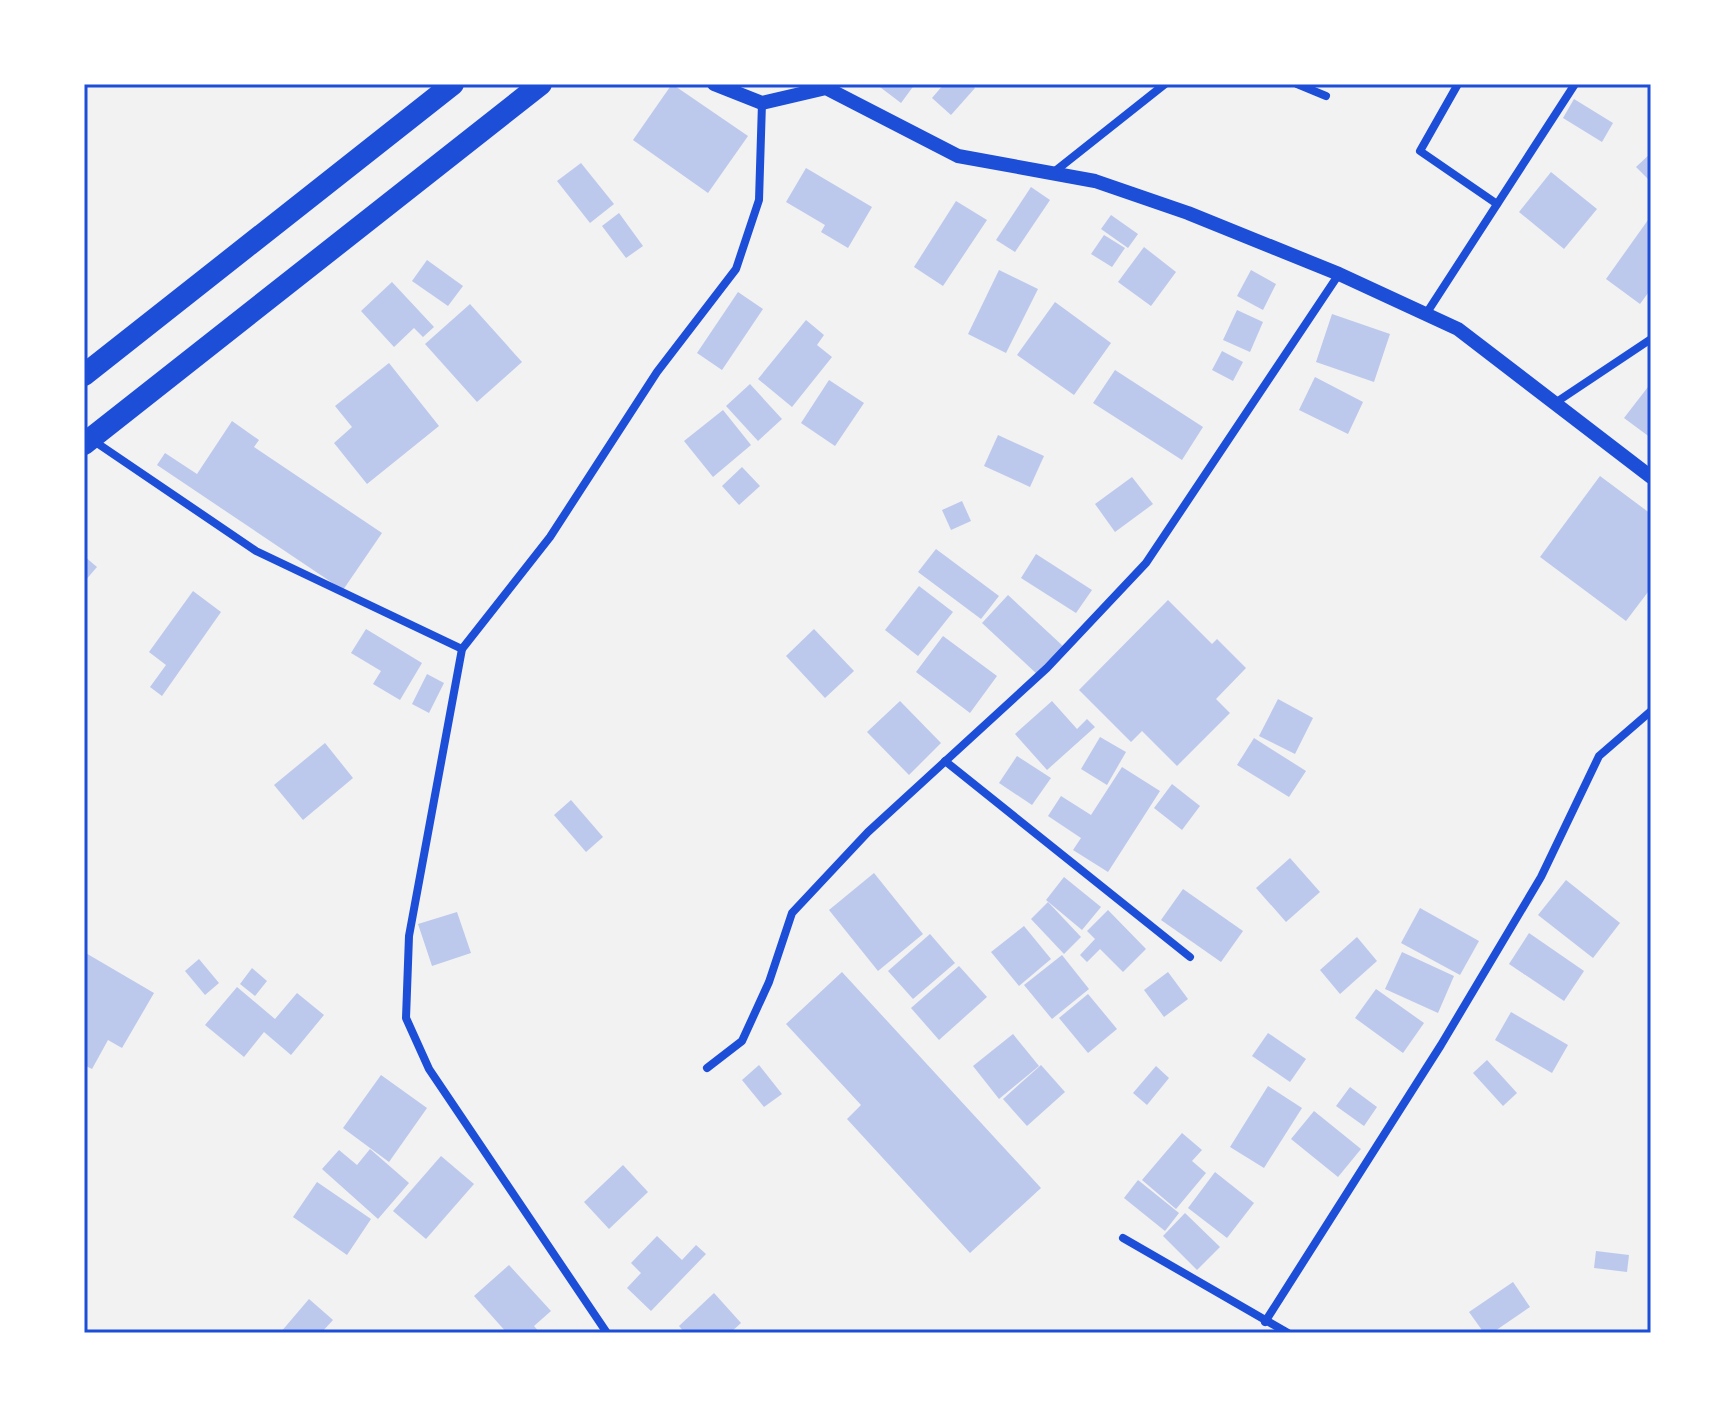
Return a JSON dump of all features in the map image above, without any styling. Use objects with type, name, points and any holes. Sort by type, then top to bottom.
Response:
[{"type":"highway","points":[[84,375],[453,84]]},
{"type":"highway","points":[[87,441],[541,84]]},
{"type":"street","points":[[714,84],[762,103],[826,88],[958,156],[1095,181],[1339,274],[1458,329],[1651,477]]},
{"type":"street","points":[[1053,173],[1165,84]]},
{"type":"street","points":[[1297,84],[1326,96]]},
{"type":"street","points":[[1458,84],[1420,151],[1497,204]]},
{"type":"street","points":[[1426,314],[1575,84]]},
{"type":"street","points":[[607,1333],[429,1069],[406,1018],[409,936],[462,649],[550,537],[657,372],[736,269],[759,200],[762,103]]},
{"type":"street","points":[[707,1068],[742,1041],[769,982],[792,913],[868,832],[1047,668],[1146,563],[1339,274]]},
{"type":"street","points":[[1555,403],[1651,339]]},
{"type":"street","points":[[87,441],[256,551],[462,649]]},
{"type":"street","points":[[1265,1322],[1441,1045],[1533,890],[1599,756],[1651,711]]},
{"type":"street","points":[[945,761],[1190,957]]},
{"type":"street","points":[[1123,1238],[1288,1333]]},
{"type":"building","points":[[672,84],[748,136],[708,193],[633,140]]},
{"type":"building","points":[[876,84],[915,84],[901,103]]},
{"type":"building","points":[[944,84],[971,84],[975,88],[951,115],[932,98]]},
{"type":"building","points":[[1574,99],[1613,123],[1602,142],[1563,118]]},
{"type":"building","points":[[1651,153],[1651,182],[1636,167]]},
{"type":"building","points":[[581,163],[614,204],[590,223],[557,181]]},
{"type":"building","points":[[806,168],[872,207],[848,248],[821,232],[825,225],[786,202]]},
{"type":"building","points":[[1551,172],[1597,209],[1564,249],[1519,212]]},
{"type":"building","points":[[1031,187],[1050,200],[1015,252],[996,240]]},
{"type":"building","points":[[956,201],[987,220],[943,286],[914,267]]},
{"type":"building","points":[[619,213],[643,246],[626,258],[602,226]]},
{"type":"building","points":[[1111,215],[1138,234],[1128,248],[1101,229]]},
{"type":"building","points":[[1648,220],[1651,222],[1651,289],[1640,304],[1606,279]]},
{"type":"building","points":[[1104,235],[1125,248],[1112,267],[1091,254]]},
{"type":"building","points":[[1144,247],[1176,272],[1151,306],[1118,282]]},
{"type":"building","points":[[427,260],[463,286],[448,306],[412,281]]},
{"type":"building","points":[[999,270],[1038,289],[1006,353],[968,334]]},
{"type":"building","points":[[1251,270],[1276,284],[1263,310],[1237,296]]},
{"type":"building","points":[[392,282],[434,327],[423,337],[414,328],[394,347],[361,311]]},
{"type":"building","points":[[738,292],[763,309],[722,370],[697,353]]},
{"type":"building","points":[[1055,302],[1111,343],[1074,395],[1017,355]]},
{"type":"building","points":[[470,304],[522,362],[477,402],[425,344]]},
{"type":"building","points":[[1237,310],[1263,322],[1250,352],[1223,340]]},
{"type":"building","points":[[1332,314],[1390,334],[1374,382],[1316,362]]},
{"type":"building","points":[[806,320],[824,335],[817,345],[832,357],[792,407],[758,379]]},
{"type":"building","points":[[1222,351],[1243,362],[1233,381],[1212,370]]},
{"type":"building","points":[[389,363],[439,426],[367,484],[334,443],[352,427],[335,406]]},
{"type":"building","points":[[1115,370],[1203,427],[1182,460],[1093,403]]},
{"type":"building","points":[[1315,377],[1363,402],[1348,434],[1299,410]]},
{"type":"building","points":[[829,380],[864,403],[835,446],[801,423]]},
{"type":"building","points":[[1651,383],[1651,438],[1624,418]]},
{"type":"building","points":[[750,384],[782,419],[758,441],[726,406]]},
{"type":"building","points":[[723,410],[751,445],[713,477],[684,441]]},
{"type":"building","points":[[232,421],[259,440],[254,447],[382,533],[343,590],[157,465],[165,453],[197,474]]},
{"type":"building","points":[[998,435],[1044,456],[1030,487],[984,466]]},
{"type":"building","points":[[742,467],[760,486],[739,505],[722,486]]},
{"type":"building","points":[[1600,476],[1651,514],[1651,588],[1626,621],[1540,557]]},
{"type":"building","points":[[1132,477],[1153,504],[1115,532],[1095,504]]},
{"type":"building","points":[[962,501],[971,521],[951,530],[942,510]]},
{"type":"building","points":[[936,549],[999,596],[981,619],[918,572]]},
{"type":"building","points":[[1036,554],[1092,590],[1076,613],[1021,578]]},
{"type":"building","points":[[84,556],[97,567],[84,582]]},
{"type":"building","points":[[919,586],[953,612],[918,656],[885,630]]},
{"type":"building","points":[[193,591],[221,612],[162,696],[150,687],[166,665],[149,652]]},
{"type":"building","points":[[1008,595],[1064,647],[1038,675],[982,623]]},
{"type":"building","points":[[1168,600],[1212,644],[1217,639],[1246,668],[1216,699],[1230,713],[1177,766],[1142,731],[1131,742],[1079,690]]},
{"type":"building","points":[[366,629],[422,663],[400,700],[373,684],[381,671],[351,653]]},
{"type":"building","points":[[814,629],[854,671],[825,698],[786,656]]},
{"type":"building","points":[[943,636],[997,676],[970,713],[916,672]]},
{"type":"building","points":[[427,674],[444,683],[429,713],[412,704]]},
{"type":"building","points":[[1278,699],[1313,718],[1295,754],[1259,736]]},
{"type":"building","points":[[900,701],[941,743],[909,775],[867,732]]},
{"type":"building","points":[[1052,701],[1077,729],[1087,719],[1095,727],[1047,770],[1015,734]]},
{"type":"building","points":[[1100,737],[1126,752],[1107,785],[1081,769]]},
{"type":"building","points":[[1254,738],[1306,771],[1289,797],[1237,765]]},
{"type":"building","points":[[325,743],[353,778],[303,820],[274,785]]},
{"type":"building","points":[[1017,756],[1051,778],[1032,805],[999,783]]},
{"type":"building","points":[[1122,767],[1160,791],[1108,872],[1073,850],[1081,838],[1048,816],[1061,796],[1091,815]]},
{"type":"building","points":[[1172,784],[1200,806],[1182,830],[1154,808]]},
{"type":"building","points":[[571,800],[603,837],[586,852],[554,815]]},
{"type":"building","points":[[1290,858],[1320,892],[1286,922],[1256,888]]},
{"type":"building","points":[[874,873],[923,934],[878,971],[829,910]]},
{"type":"building","points":[[1064,877],[1101,907],[1082,930],[1046,900]]},
{"type":"building","points":[[1566,880],[1620,923],[1593,958],[1538,915]]},
{"type":"building","points":[[1183,889],[1243,931],[1221,962],[1161,920]]},
{"type":"building","points":[[1048,902],[1081,937],[1064,954],[1031,919]]},
{"type":"building","points":[[1420,908],[1479,941],[1460,975],[1401,943]]},
{"type":"building","points":[[1108,910],[1146,949],[1123,972],[1100,949],[1087,962],[1080,955],[1095,939],[1087,931]]},
{"type":"building","points":[[457,912],[471,953],[432,966],[418,924]]},
{"type":"building","points":[[1024,926],[1051,959],[1019,986],[991,952]]},
{"type":"building","points":[[1529,933],[1584,971],[1564,1001],[1509,964]]},
{"type":"building","points":[[930,934],[955,963],[913,999],[888,971]]},
{"type":"building","points":[[1357,937],[1377,961],[1340,994],[1320,970]]},
{"type":"building","points":[[84,952],[154,993],[122,1048],[108,1040],[92,1069],[84,1065]]},
{"type":"building","points":[[1402,952],[1454,976],[1438,1013],[1385,989]]},
{"type":"building","points":[[1062,955],[1089,989],[1052,1019],[1024,985]]},
{"type":"building","points":[[199,959],[219,983],[205,995],[185,971]]},
{"type":"building","points":[[959,966],[987,997],[939,1040],[911,1008]]},
{"type":"building","points":[[252,968],[267,981],[255,996],[240,984]]},
{"type":"building","points":[[842,972],[1041,1188],[970,1253],[847,1119],[861,1105],[786,1024]]},
{"type":"building","points":[[1168,972],[1188,999],[1164,1017],[1144,990]]},
{"type":"building","points":[[237,987],[275,1019],[297,993],[324,1015],[291,1055],[264,1032],[244,1057],[205,1025]]},
{"type":"building","points":[[1376,989],[1424,1023],[1403,1053],[1355,1018]]},
{"type":"building","points":[[1088,994],[1117,1029],[1088,1053],[1059,1018]]},
{"type":"building","points":[[1511,1012],[1568,1045],[1552,1073],[1495,1040]]},
{"type":"building","points":[[1268,1033],[1306,1059],[1290,1082],[1252,1056]]},
{"type":"building","points":[[1013,1034],[1039,1066],[999,1099],[973,1066]]},
{"type":"building","points":[[1487,1060],[1517,1093],[1503,1106],[1473,1073]]},
{"type":"building","points":[[759,1065],[782,1094],[764,1107],[742,1080]]},
{"type":"building","points":[[1041,1065],[1065,1092],[1027,1126],[1003,1099]]},
{"type":"building","points":[[1156,1066],[1169,1078],[1147,1105],[1133,1093]]},
{"type":"building","points":[[381,1075],[427,1108],[389,1162],[343,1128]]},
{"type":"building","points":[[1268,1086],[1302,1108],[1264,1168],[1230,1147]]},
{"type":"building","points":[[1350,1087],[1377,1107],[1364,1126],[1336,1106]]},
{"type":"building","points":[[1314,1111],[1361,1149],[1338,1177],[1291,1139]]},
{"type":"building","points":[[1182,1133],[1202,1150],[1192,1161],[1206,1173],[1176,1209],[1142,1180]]},
{"type":"building","points":[[370,1149],[409,1183],[378,1219],[322,1169],[339,1150],[357,1165]]},
{"type":"building","points":[[441,1156],[474,1184],[426,1239],[393,1211]]},
{"type":"building","points":[[623,1165],[648,1192],[609,1229],[584,1202]]},
{"type":"building","points":[[1215,1172],[1254,1203],[1227,1238],[1188,1208]]},
{"type":"building","points":[[1138,1180],[1179,1213],[1165,1231],[1124,1198]]},
{"type":"building","points":[[317,1182],[371,1219],[347,1255],[293,1217]]},
{"type":"building","points":[[1185,1213],[1220,1247],[1197,1270],[1163,1236]]},
{"type":"building","points":[[657,1236],[682,1260],[696,1245],[706,1254],[651,1311],[627,1288],[641,1273],[631,1263]]},
{"type":"building","points":[[1596,1251],[1629,1255],[1627,1272],[1594,1268]]},
{"type":"building","points":[[509,1265],[551,1311],[534,1326],[540,1333],[507,1333],[474,1296]]},
{"type":"building","points":[[1513,1282],[1530,1307],[1492,1333],[1484,1333],[1469,1312]]},
{"type":"building","points":[[714,1293],[741,1323],[730,1333],[685,1333],[679,1326]]},
{"type":"building","points":[[309,1299],[333,1320],[321,1333],[280,1333]]}]
